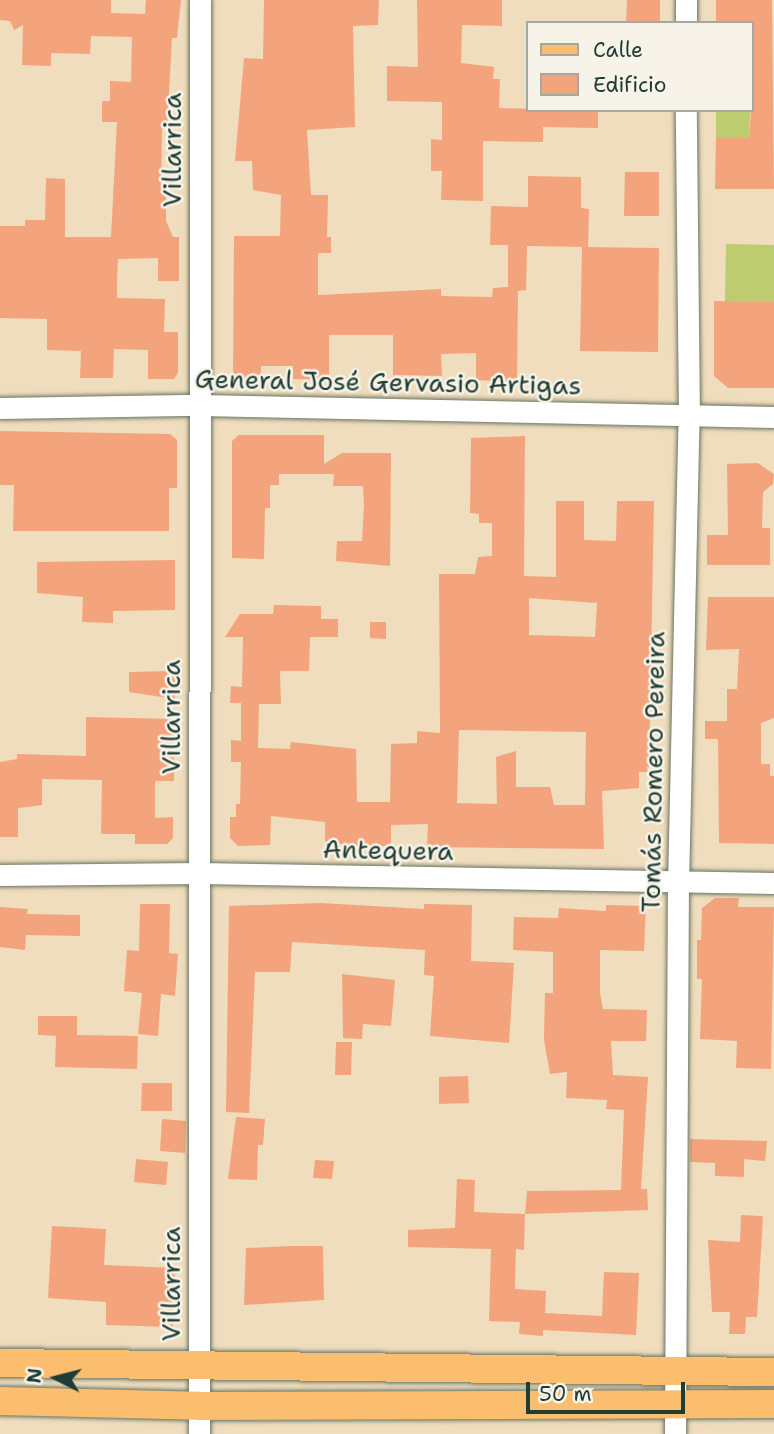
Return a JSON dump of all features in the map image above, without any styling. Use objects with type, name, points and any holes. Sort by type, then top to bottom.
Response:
[{"type":"main road","points":[[0,1363],[774,1371]]},
{"type":"main road","points":[[0,1401],[199,1405],[399,1402],[774,1405]]},
{"type":"street","name":"Villarrica","points":[[199,1434],[200,0]]},
{"type":"street","points":[[686,0],[686,21]]},
{"type":"street","name":"Tomás Romero Pereira","points":[[675,1434],[678,885],[689,417],[686,112]]},
{"type":"street","name":"General José Gervasio Artigas","points":[[0,408],[200,405],[774,417]]},
{"type":"street","name":"Antequera","points":[[0,875],[199,873],[678,885],[774,883]]},
{"type":"green space","points":[[716,112],[750,112],[749,138],[716,138]]},
{"type":"green space","points":[[726,244],[774,245],[774,302],[725,302]]},
{"type":"building","points":[[0,0],[111,0],[111,13],[145,14],[146,0],[181,0],[177,38],[172,38],[167,129],[162,129],[161,187],[166,187],[166,221],[173,237],[179,237],[179,281],[158,281],[158,258],[118,259],[117,281],[117,298],[165,299],[164,332],[178,332],[178,373],[174,379],[148,379],[148,350],[114,349],[113,378],[80,378],[81,351],[47,350],[47,319],[0,318],[0,226],[25,226],[25,220],[45,220],[46,178],[65,179],[65,237],[111,237],[117,122],[102,122],[102,101],[110,101],[110,81],[131,82],[132,37],[91,36],[90,54],[51,53],[51,66],[22,65],[23,25],[14,30],[10,21],[0,20]]},
{"type":"building","points":[[264,0],[379,0],[378,25],[353,26],[355,127],[307,130],[311,195],[328,195],[327,237],[331,237],[331,253],[318,253],[318,295],[441,289],[441,296],[492,297],[493,288],[508,287],[508,245],[490,245],[491,206],[528,207],[528,176],[581,177],[581,208],[589,209],[588,247],[527,246],[526,290],[518,291],[517,382],[476,380],[476,353],[441,354],[442,376],[393,375],[393,335],[329,335],[329,380],[293,379],[293,366],[261,366],[261,379],[233,379],[234,236],[280,236],[281,195],[253,190],[252,161],[235,161],[244,58],[263,59]]},
{"type":"building","points":[[417,0],[502,0],[502,26],[462,25],[461,63],[494,67],[493,79],[500,79],[499,108],[526,109],[526,112],[598,112],[598,128],[543,127],[543,142],[483,141],[483,201],[441,200],[442,171],[431,171],[431,139],[442,140],[442,102],[387,101],[387,66],[418,67]]},
{"type":"building","points":[[627,0],[660,0],[660,21],[626,21]]},
{"type":"building","points":[[716,0],[772,0],[774,189],[715,189],[716,138],[749,138],[751,112],[753,112],[753,21],[716,21]]},
{"type":"building","points":[[625,172],[659,172],[659,216],[624,216]]},
{"type":"building","points":[[582,247],[659,248],[658,352],[580,351]]},
{"type":"building","points":[[714,301],[774,302],[774,388],[728,388],[714,376]]},
{"type":"building","points":[[0,431],[170,434],[177,440],[177,488],[169,488],[169,531],[13,531],[14,485],[0,485]]},
{"type":"building","points":[[239,435],[324,435],[324,464],[342,453],[391,453],[390,566],[336,561],[337,541],[362,541],[364,505],[363,486],[333,486],[334,474],[279,474],[279,485],[270,485],[270,508],[265,508],[264,559],[232,558],[232,441]]},
{"type":"building","points":[[525,436],[524,576],[556,577],[556,501],[584,501],[584,540],[616,541],[617,501],[654,501],[649,772],[639,772],[639,788],[602,791],[604,849],[427,847],[428,824],[391,825],[391,846],[356,846],[325,842],[325,822],[271,816],[270,845],[238,846],[230,838],[230,817],[236,817],[236,804],[240,804],[241,762],[231,762],[231,740],[241,741],[241,703],[230,703],[231,686],[242,687],[243,637],[225,637],[240,614],[273,614],[274,605],[321,606],[321,619],[338,619],[338,637],[310,637],[309,671],[280,671],[281,704],[259,704],[258,748],[290,749],[291,742],[356,749],[357,802],[390,802],[391,744],[417,743],[417,731],[440,733],[439,574],[475,574],[478,557],[492,556],[492,523],[479,523],[479,514],[470,513],[471,438]],"holes":[[[529,598],[597,603],[595,637],[529,635]],[[459,730],[586,732],[585,805],[554,805],[550,787],[516,787],[516,751],[496,757],[497,804],[457,803]]]},
{"type":"building","points":[[758,463],[774,474],[773,484],[763,492],[762,528],[770,528],[770,565],[707,565],[707,535],[728,535],[727,464]]},
{"type":"building","points":[[175,560],[175,610],[113,611],[113,623],[82,622],[83,597],[37,593],[37,562]]},
{"type":"building","points":[[708,597],[774,597],[774,718],[761,723],[761,764],[770,764],[770,776],[774,776],[774,844],[719,843],[718,739],[705,739],[705,721],[727,721],[727,689],[737,689],[739,649],[706,650]]},
{"type":"building","points":[[370,622],[386,622],[386,639],[370,638]]},
{"type":"building","points":[[175,671],[175,699],[129,692],[129,672]]},
{"type":"building","points":[[86,717],[174,719],[174,781],[155,781],[155,818],[173,817],[173,838],[167,844],[135,844],[135,834],[101,834],[102,780],[42,779],[42,805],[18,808],[18,837],[0,837],[0,762],[17,759],[17,754],[86,756]]},
{"type":"building","points":[[715,898],[739,898],[738,907],[774,907],[771,1069],[736,1068],[737,1041],[700,1039],[702,979],[697,979],[697,940],[701,940],[702,908]]},
{"type":"building","points":[[321,903],[424,909],[424,904],[472,905],[471,961],[514,963],[509,1043],[430,1036],[434,976],[424,975],[425,950],[292,942],[290,972],[255,972],[249,1113],[226,1112],[229,906]]},
{"type":"building","points":[[140,904],[170,904],[169,953],[178,954],[175,996],[161,994],[158,1036],[138,1034],[142,993],[124,991],[127,950],[139,951]]},
{"type":"building","points":[[606,905],[646,906],[644,951],[600,950],[600,993],[603,1009],[647,1010],[646,1041],[611,1041],[613,1075],[648,1077],[641,1189],[647,1189],[648,1210],[525,1214],[527,1191],[621,1190],[624,1110],[606,1109],[607,1100],[566,1098],[567,1072],[550,1074],[544,1040],[545,993],[553,993],[553,952],[513,950],[514,917],[558,918],[559,908],[606,911]]},
{"type":"building","points":[[0,907],[28,909],[27,914],[80,915],[80,936],[26,935],[25,950],[0,947]]},
{"type":"building","points":[[342,974],[395,980],[391,1026],[363,1024],[362,1039],[343,1038]]},
{"type":"building","points":[[38,1016],[77,1016],[77,1035],[138,1036],[137,1069],[55,1067],[56,1036],[38,1035]]},
{"type":"building","points":[[336,1042],[352,1042],[351,1075],[335,1075]]},
{"type":"building","points":[[468,1076],[469,1103],[439,1104],[439,1077]]},
{"type":"building","points":[[142,1083],[172,1083],[172,1111],[141,1111]]},
{"type":"building","points":[[236,1117],[265,1119],[263,1145],[258,1145],[257,1180],[228,1179]]},
{"type":"building","points":[[162,1119],[186,1121],[185,1153],[160,1151]]},
{"type":"building","points":[[690,1139],[767,1141],[765,1161],[744,1159],[744,1177],[715,1176],[715,1163],[690,1162]]},
{"type":"building","points":[[136,1159],[168,1162],[166,1185],[134,1182]]},
{"type":"building","points":[[315,1160],[334,1161],[332,1179],[313,1178]]},
{"type":"building","points":[[457,1179],[475,1180],[474,1212],[525,1214],[524,1250],[516,1249],[515,1289],[546,1291],[545,1313],[602,1316],[604,1272],[639,1273],[636,1335],[543,1330],[543,1336],[519,1334],[520,1322],[489,1321],[491,1249],[408,1247],[408,1230],[455,1228]]},
{"type":"building","points":[[741,1215],[763,1216],[757,1317],[746,1317],[745,1334],[729,1334],[730,1312],[712,1312],[708,1240],[740,1242]]},
{"type":"building","points":[[52,1226],[106,1229],[104,1265],[175,1268],[173,1327],[106,1325],[106,1302],[48,1298]]},
{"type":"building","points":[[323,1246],[324,1300],[244,1305],[246,1248]]}]
